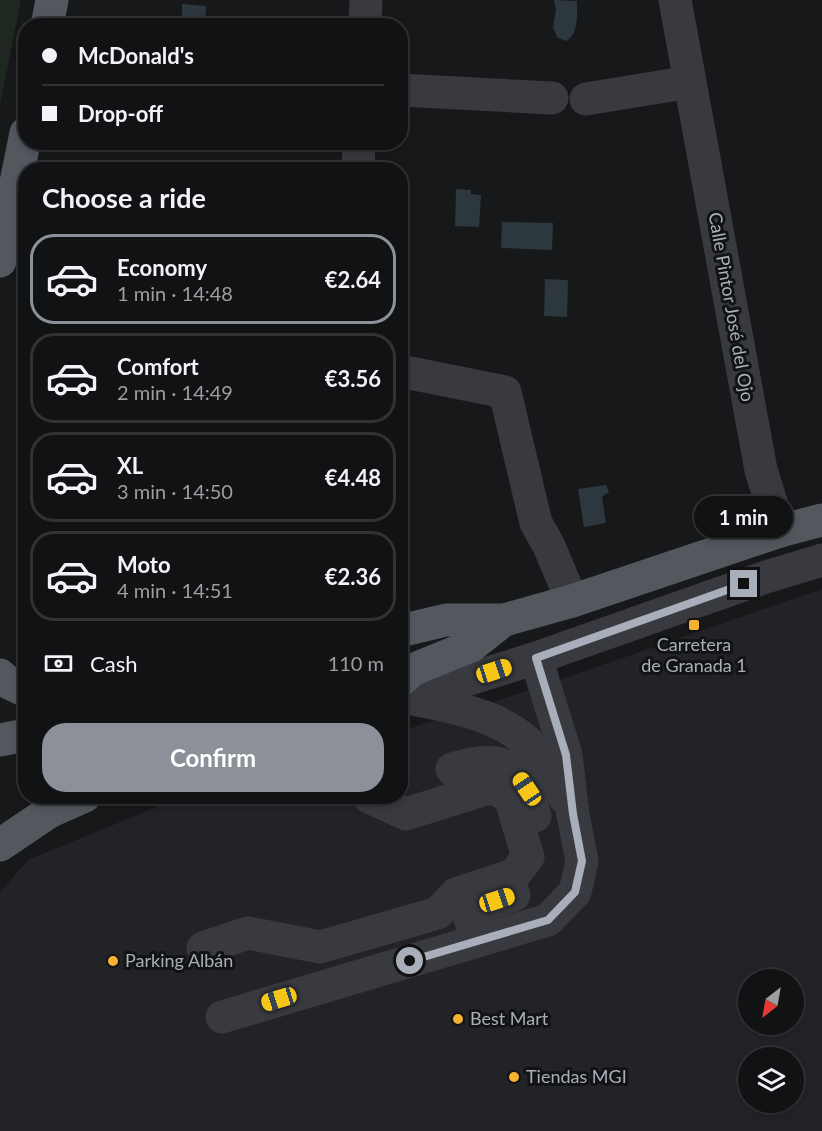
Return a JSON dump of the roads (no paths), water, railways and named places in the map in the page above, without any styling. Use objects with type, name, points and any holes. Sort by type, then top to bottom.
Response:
[{"type":"main road","points":[[49,18],[52,0]]},
{"type":"main road","points":[[0,261],[18,172]]},
{"type":"main road","points":[[408,629],[446,620],[504,620],[572,601],[780,531],[822,520]]},
{"type":"main road","points":[[408,682],[412,670],[471,646],[504,620]]},
{"type":"main road","points":[[0,675],[18,687]]},
{"type":"main road","points":[[0,740],[18,737]]},
{"type":"main road","points":[[0,845],[48,812],[66,804]]},
{"type":"street","points":[[365,18],[366,0]]},
{"type":"street","name":"Calle Pintor José del Ojo","points":[[675,0],[761,470],[780,531]]},
{"type":"street","points":[[586,99],[690,82]]},
{"type":"street","points":[[408,90],[552,98]]},
{"type":"street","points":[[408,373],[505,392],[536,523],[549,546],[572,601]]},
{"type":"street","points":[[408,692],[536,658],[766,577],[822,560]]},
{"type":"street","points":[[222,1017],[548,920],[575,892],[582,861],[573,814],[566,755],[536,658]]},
{"type":"street","points":[[408,694],[476,712],[521,735],[548,764],[573,814]]},
{"type":"street","points":[[452,768],[477,762],[498,763],[516,772],[527,789],[547,856],[541,876],[529,890],[480,906],[470,918],[477,941]]},
{"type":"street","points":[[203,948],[248,933],[320,947],[438,913],[456,894],[514,875],[528,857],[510,797],[492,787],[406,814],[384,804]]},
{"type":"place","name":"Carretera de Granada 1","points":[[694,625]]},
{"type":"place","name":"Parking Albán","points":[[113,961]]},
{"type":"place","name":"Best Mart","points":[[458,1019]]},
{"type":"place","name":"Tiendas MGI","points":[[514,1077]]}]
